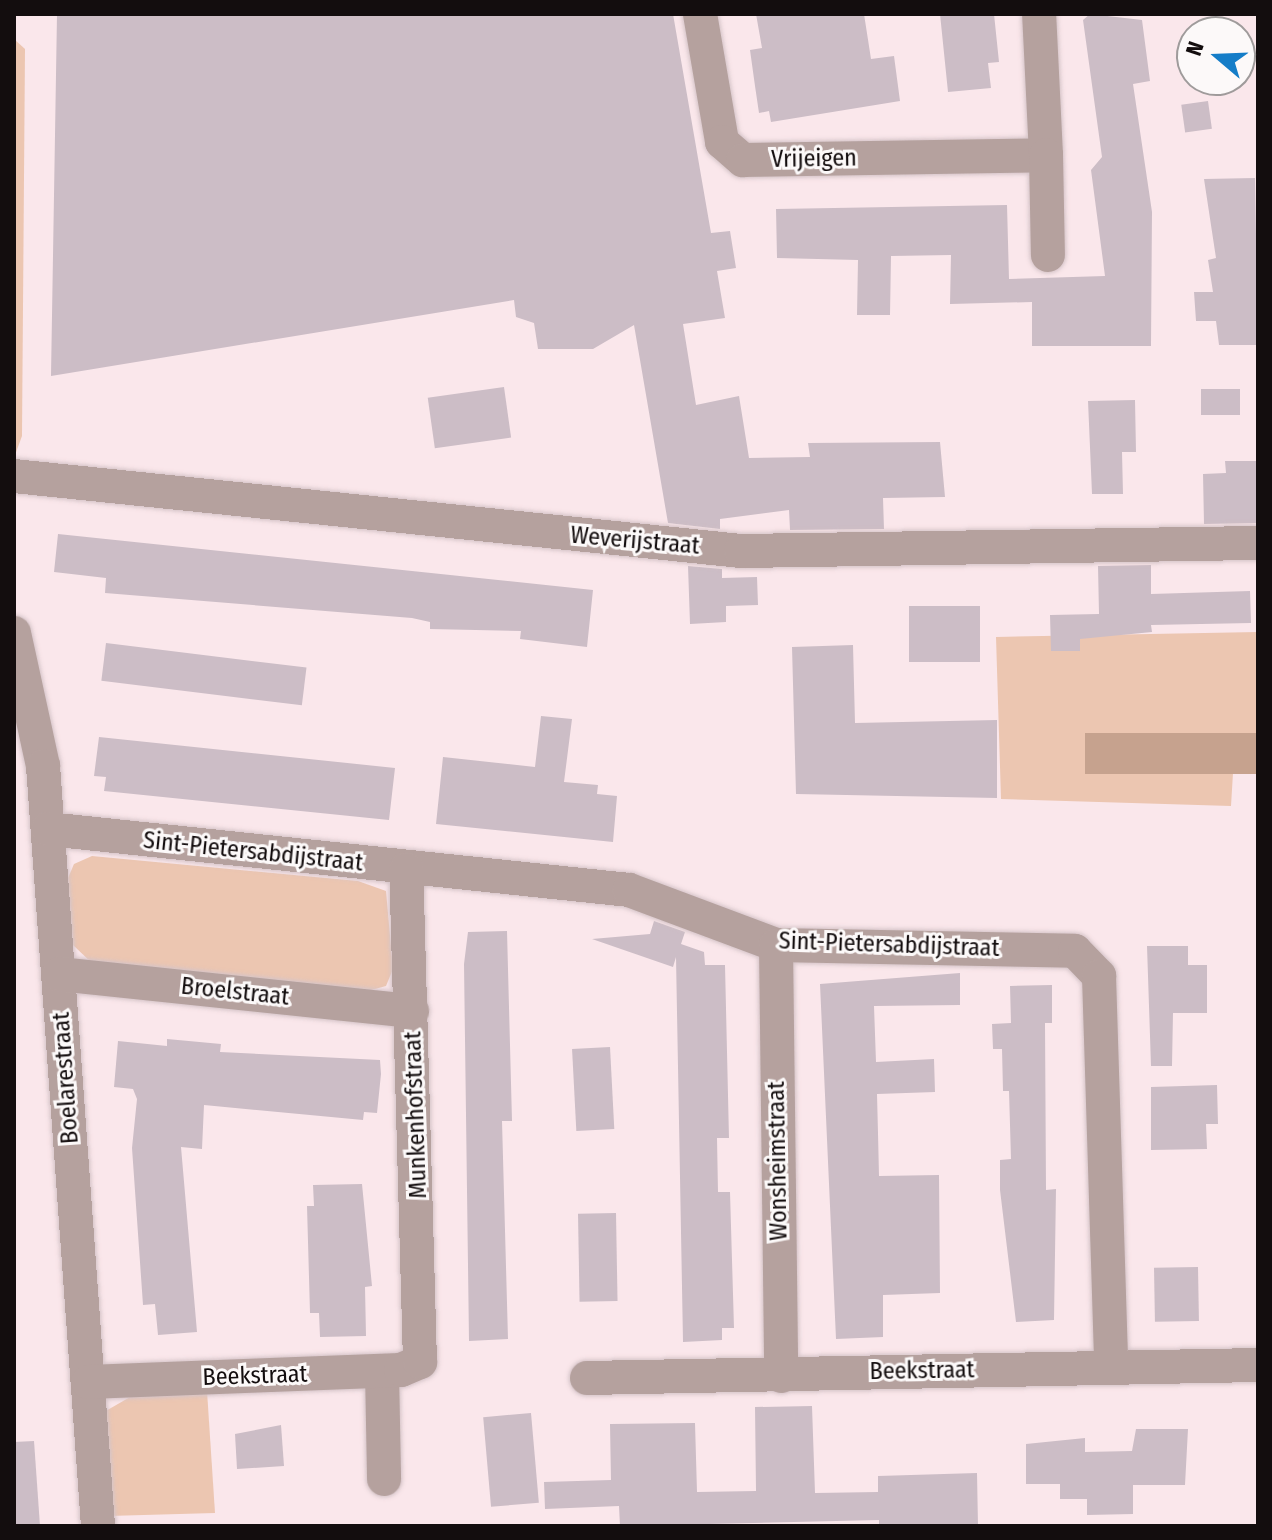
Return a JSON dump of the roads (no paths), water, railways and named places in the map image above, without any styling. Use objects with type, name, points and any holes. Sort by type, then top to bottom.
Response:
[{"type":"street","name":"Vrijeigen","points":[[700,14],[730,156],[1046,155]]},
{"type":"street","points":[[1039,14],[1048,255]]},
{"type":"street","name":"Weverijstraat","points":[[14,476],[741,551],[1258,543]]},
{"type":"street","name":"Boelarestraat","points":[[14,633],[43,766],[98,1526]]},
{"type":"street","name":"Sint-Pietersabdijstraat","points":[[48,829],[629,890],[776,945],[1075,951],[1099,976],[1111,1368]]},
{"type":"street","name":"Munkenhofstraat","points":[[406,869],[420,1362]]},
{"type":"street","name":"Wonsheimstraat","points":[[776,945],[781,1376]]},
{"type":"street","name":"Broelstraat","points":[[59,974],[412,1011]]},
{"type":"street","name":"Beekstraat","points":[[88,1382],[382,1371],[420,1362]]},
{"type":"street","name":"Beekstraat","points":[[587,1378],[1258,1365]]},
{"type":"street","points":[[382,1371],[384,1479]]}]
